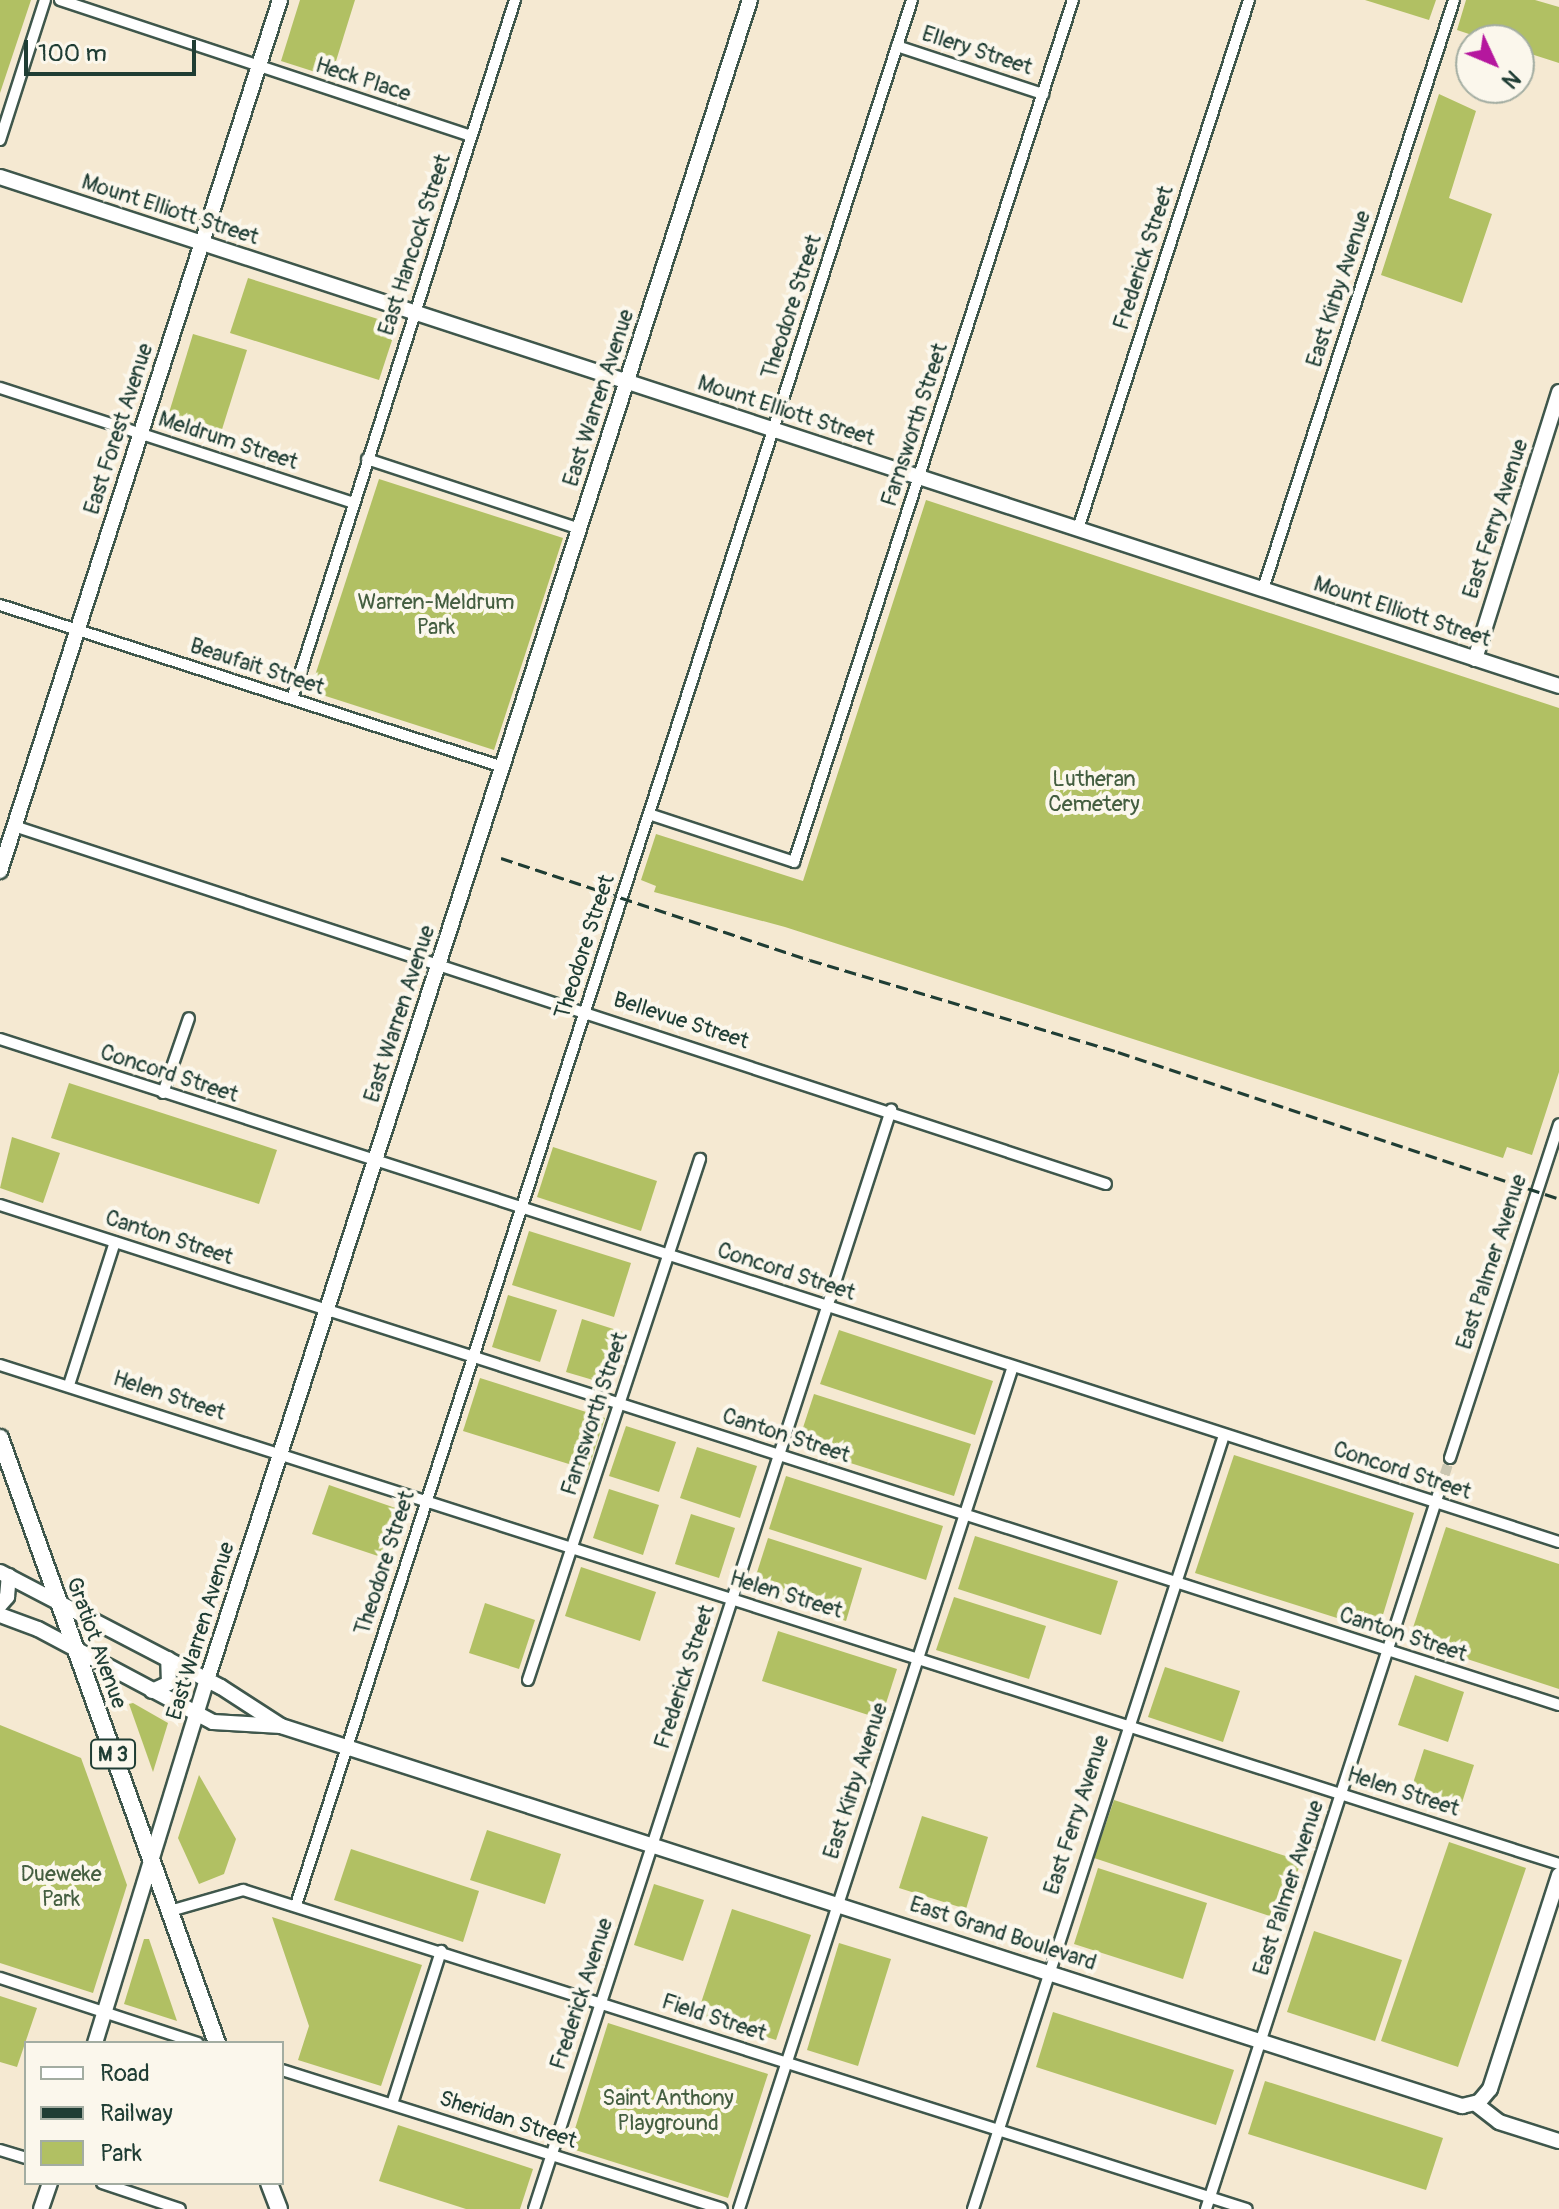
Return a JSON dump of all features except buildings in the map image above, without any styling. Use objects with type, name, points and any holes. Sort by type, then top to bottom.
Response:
[{"type":"main road","name":"East Forest Avenue","points":[[0,871],[280,0]]},
{"type":"main road","name":"East Warren Avenue","points":[[96,2041],[150,1857],[750,0]]},
{"type":"main road","name":"Mount Elliott Street","points":[[0,177],[1559,686]]},
{"type":"main road","name":"East Ferry Avenue","points":[[1475,659],[1559,392]]},
{"type":"main road","name":"Gratiot Avenue","points":[[0,1438],[216,2041]]},
{"type":"main road","name":"East Grand Boulevard","points":[[4,1574],[58,1599],[207,1680],[281,1726],[1456,2105],[1476,2104]]},
{"type":"main road","points":[[0,1605],[7,1597],[4,1574]]},
{"type":"main road","name":"East Grand Boulevard","points":[[0,1615],[213,1722],[281,1726]]},
{"type":"main road","points":[[152,1691],[169,1683],[168,1659]]},
{"type":"main road","points":[[1559,1875],[1490,2089],[1476,2104],[1499,2122],[1559,2141]]},
{"type":"main road","points":[[41,2209],[49,2185]]},
{"type":"main road","points":[[270,2185],[279,2209]]},
{"type":"street","points":[[0,140],[45,0]]},
{"type":"street","name":"Heck Place","points":[[60,0],[471,136]]},
{"type":"street","name":"East Hancock Street","points":[[292,699],[515,0]]},
{"type":"street","name":"Theodore Street","points":[[296,1905],[912,0]]},
{"type":"street","name":"Farnsworth Street","points":[[649,814],[794,862],[1073,0]]},
{"type":"street","name":"Frederick Street","points":[[1078,529],[1249,0]]},
{"type":"street","name":"East Kirby Avenue","points":[[1263,589],[1454,0]]},
{"type":"street","name":"Ellery Street","points":[[897,46],[1043,94]]},
{"type":"street","name":"Meldrum Street","points":[[0,388],[353,503]]},
{"type":"street","points":[[367,459],[580,529]]},
{"type":"street","name":"Beaufait Street","points":[[0,605],[503,767]]},
{"type":"street","name":"Bellevue Street","points":[[14,826],[891,1110],[1106,1184]]},
{"type":"street","points":[[163,1093],[189,1018]]},
{"type":"street","name":"Concord Street","points":[[0,1039],[376,1163],[1559,1542]]},
{"type":"street","name":"Frederick Street","points":[[651,1845],[891,1110]]},
{"type":"street","name":"East Palmer Avenue","points":[[1450,1458],[1559,1124]]},
{"type":"street","name":"Farnsworth Street","points":[[528,1680],[700,1159]]},
{"type":"street","name":"Canton Street","points":[[0,1205],[1559,1705]]},
{"type":"street","points":[[69,1385],[115,1242]]},
{"type":"street","name":"Helen Street","points":[[0,1365],[1559,1864]]},
{"type":"street","name":"East Kirby Avenue","points":[[739,2209],[1013,1366]]},
{"type":"street","name":"East Ferry Avenue","points":[[973,2209],[1224,1435]]},
{"type":"street","name":"East Palmer Avenue","points":[[1206,2209],[1440,1489]]},
{"type":"street","name":"Frederick Avenue","points":[[551,2155],[651,1845]]},
{"type":"street","name":"Field Street","points":[[170,1911],[232,1889],[296,1905],[1247,2209]]},
{"type":"street","points":[[392,2104],[441,1951]]},
{"type":"street","points":[[0,1978],[192,2041]]},
{"type":"street","name":"Sheridan Street","points":[[284,2071],[722,2209]]},
{"type":"street","points":[[0,2150],[24,2157]]},
{"type":"street","points":[[534,2209],[551,2155]]},
{"type":"street","points":[[108,2185],[180,2209]]},
{"type":"green space","points":[[0,0],[31,0],[0,93]]},
{"type":"green space","points":[[300,0],[355,0],[331,77],[281,61]]},
{"type":"green space","points":[[1365,0],[1436,0],[1429,20]]},
{"type":"green space","points":[[1466,0],[1535,0],[1559,7],[1559,63],[1535,55],[1535,24],[1459,24]]},
{"type":"green space","points":[[1439,94],[1455,104],[1476,111],[1449,198],[1492,214],[1462,303],[1381,275]]},
{"type":"green space","points":[[248,278],[397,325],[379,380],[230,333]]},
{"type":"green space","points":[[193,334],[247,350],[218,442],[165,426]]},
{"type":"green space","name":"Warren-Meldrum Park","points":[[379,479],[563,538],[494,750],[310,691]]},
{"type":"green space","name":"Lutheran Cemetery","points":[[926,500],[1559,708],[1559,1072],[1532,1155],[1507,1147],[1503,1158],[785,927],[654,892],[656,886],[641,880],[656,834],[803,881]]},
{"type":"green space","points":[[69,1083],[277,1150],[259,1204],[51,1138]]},
{"type":"green space","points":[[12,1137],[60,1153],[43,1203],[0,1188]]},
{"type":"green space","points":[[553,1147],[657,1181],[641,1231],[537,1197]]},
{"type":"green space","points":[[529,1231],[631,1263],[614,1317],[512,1285]]},
{"type":"green space","points":[[508,1295],[557,1310],[540,1362],[492,1347]]},
{"type":"green space","points":[[582,1319],[626,1333],[610,1385],[566,1372]]},
{"type":"green space","points":[[839,1330],[993,1381],[975,1435],[820,1384]]},
{"type":"green space","points":[[480,1378],[605,1418],[588,1470],[463,1431]]},
{"type":"green space","points":[[814,1394],[971,1444],[954,1496],[797,1446]]},
{"type":"green space","points":[[626,1426],[676,1442],[659,1492],[609,1476]]},
{"type":"green space","points":[[697,1447],[757,1466],[740,1518],[680,1498]]},
{"type":"green space","points":[[1234,1455],[1414,1513],[1378,1631],[1195,1573]]},
{"type":"green space","points":[[786,1476],[943,1526],[926,1580],[769,1529]]},
{"type":"green space","points":[[329,1485],[407,1512],[390,1560],[312,1534]]},
{"type":"green space","points":[[609,1489],[659,1505],[643,1555],[593,1538]]},
{"type":"green space","points":[[691,1514],[735,1528],[719,1578],[675,1564]]},
{"type":"green space","points":[[1446,1527],[1559,1564],[1559,1689],[1409,1640]]},
{"type":"green space","points":[[975,1536],[1118,1581],[1101,1635],[958,1589]]},
{"type":"green space","points":[[768,1538],[862,1568],[846,1621],[751,1591]]},
{"type":"green space","points":[[581,1567],[656,1592],[640,1641],[565,1616]]},
{"type":"green space","points":[[954,1597],[1046,1626],[1029,1679],[936,1650]]},
{"type":"green space","points":[[485,1603],[535,1620],[519,1669],[469,1653]]},
{"type":"green space","points":[[778,1631],[897,1669],[881,1719],[762,1681]]},
{"type":"green space","points":[[1165,1667],[1240,1691],[1223,1742],[1148,1717]]},
{"type":"green space","points":[[1415,1675],[1464,1692],[1448,1742],[1398,1725]]},
{"type":"green space","points":[[133,1703],[168,1723],[153,1772],[129,1704]]},
{"type":"green space","name":"Dueweke Park","points":[[0,1725],[81,1758],[127,1885],[93,1993],[0,1963]]},
{"type":"green space","points":[[1424,1749],[1474,1765],[1458,1815],[1408,1799]]},
{"type":"green space","points":[[199,1775],[236,1839],[224,1874],[199,1884],[178,1838]]},
{"type":"green space","points":[[1114,1800],[1301,1861],[1282,1920],[1094,1858]]},
{"type":"green space","points":[[922,1816],[988,1837],[966,1909],[899,1888]]},
{"type":"green space","points":[[487,1830],[561,1854],[545,1904],[470,1880]]},
{"type":"green space","points":[[1449,1842],[1526,1868],[1458,2067],[1381,2041]]},
{"type":"green space","points":[[351,1849],[479,1891],[463,1942],[334,1900]]},
{"type":"green space","points":[[1098,1868],[1207,1903],[1183,1979],[1074,1944]]},
{"type":"green space","points":[[654,1884],[704,1900],[683,1961],[634,1945]]},
{"type":"green space","points":[[732,1909],[811,1935],[776,2040],[697,2015]]},
{"type":"green space","points":[[272,1917],[422,1965],[381,2086],[298,2060],[309,2026]]},
{"type":"green space","points":[[1314,1931],[1402,1960],[1375,2041],[1287,2012]]},
{"type":"green space","points":[[144,1939],[149,1939],[177,2021],[124,2004]]},
{"type":"green space","points":[[839,1943],[891,1959],[858,2066],[807,2050]]},
{"type":"green space","points":[[0,1996],[37,2008],[17,2067],[0,2062]]},
{"type":"green space","points":[[1053,2012],[1234,2070],[1216,2125],[1036,2067]]},
{"type":"green space","name":"Saint Anthony Playground","points":[[608,2023],[768,2074],[728,2198],[569,2148]]},
{"type":"green space","points":[[1265,2081],[1443,2138],[1426,2190],[1248,2134]]},
{"type":"green space","points":[[398,2125],[533,2169],[520,2209],[466,2209],[379,2181]]},
{"type":"tunnel","points":[[1440,1489],[1450,1458]]},
{"type":"railway","points":[[501,858],[810,960],[1118,1052],[1559,1199]]}]
